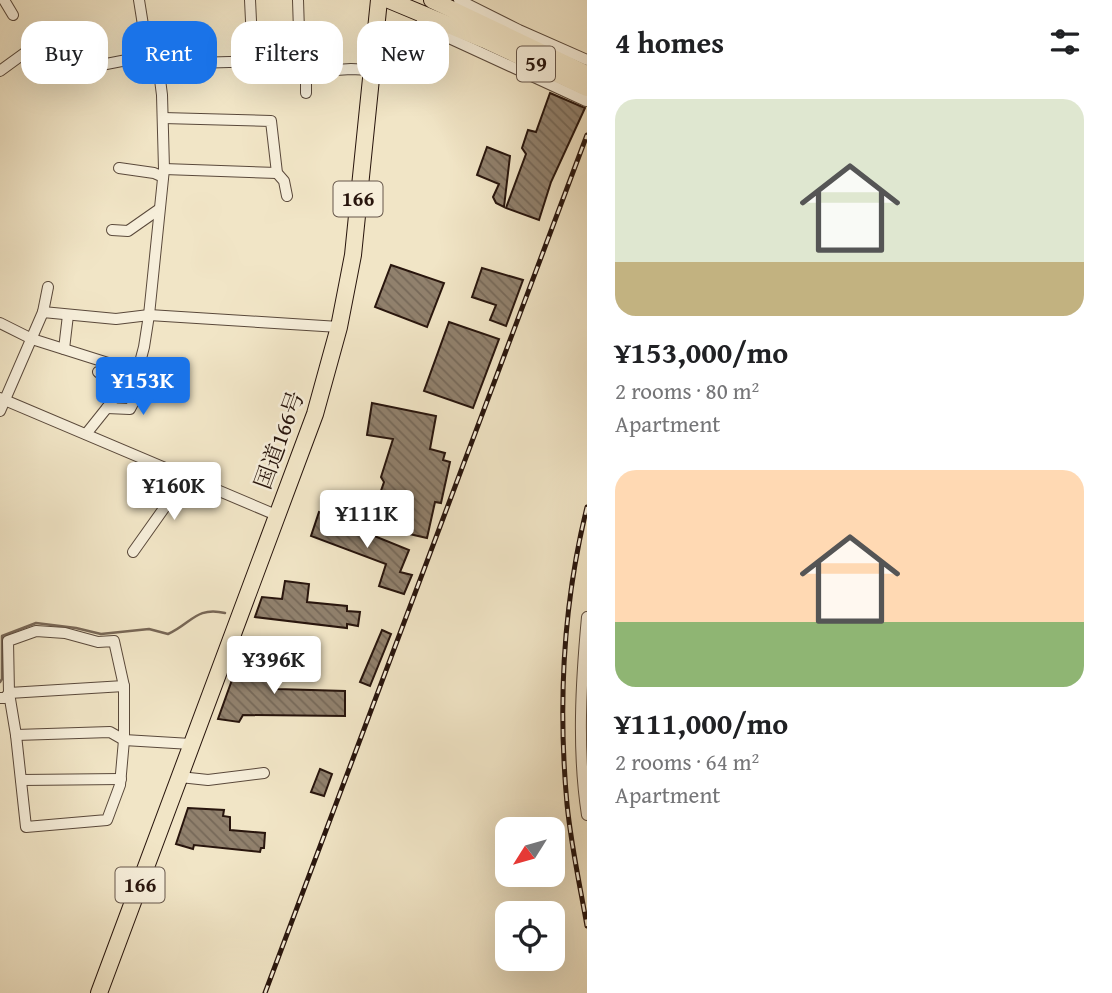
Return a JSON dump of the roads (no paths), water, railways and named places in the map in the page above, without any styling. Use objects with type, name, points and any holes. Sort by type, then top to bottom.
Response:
[{"type":"main road","name":"国道166号","points":[[377,21],[379,0]]},
{"type":"main road","name":"59","points":[[389,0],[487,34],[587,74]]},
{"type":"main road","name":"59","points":[[432,0],[487,34],[587,88]]},
{"type":"main road","name":"国道166号","points":[[99,993],[315,414],[339,327],[353,255],[370,84]]},
{"type":"street","points":[[4,0],[13,15]]},
{"type":"street","points":[[139,0],[142,21]]},
{"type":"street","points":[[250,0],[251,21]]},
{"type":"street","points":[[298,0],[299,21]]},
{"type":"street","points":[[459,0],[587,60]]},
{"type":"street","points":[[421,13],[423,26],[563,91],[586,101],[587,99]]},
{"type":"street","points":[[0,71],[26,52],[33,63],[91,67],[122,61]]},
{"type":"street","points":[[0,323],[32,338],[127,369],[139,366],[149,315],[163,173],[160,84]]},
{"type":"street","points":[[304,84],[306,93]]},
{"type":"street","points":[[163,118],[271,121],[277,173],[285,181],[287,196]]},
{"type":"street","points":[[119,168],[154,173],[277,173]]},
{"type":"street","points":[[113,230],[128,231],[158,210]]},
{"type":"street","points":[[0,411],[43,312],[48,287]]},
{"type":"street","points":[[43,312],[116,319],[149,315],[339,327]]},
{"type":"street","points":[[64,349],[68,315]]},
{"type":"street","points":[[98,372],[122,389]]},
{"type":"street","points":[[86,434],[134,374]]},
{"type":"street","points":[[107,408],[130,409],[148,375]]},
{"type":"street","points":[[3,399],[276,515]]},
{"type":"street","points":[[133,552],[172,498],[180,474]]},
{"type":"street","points":[[587,617],[584,724],[587,815]]},
{"type":"street","points":[[36,631],[65,632],[98,642],[114,641],[124,686],[124,740],[121,779],[107,820],[26,827],[16,735],[4,696],[8,641],[36,631]]},
{"type":"street","points":[[4,696],[124,686]]},
{"type":"street","points":[[16,735],[110,732],[124,740],[191,744]]},
{"type":"street","points":[[180,777],[208,780],[264,773]]},
{"type":"street","points":[[21,780],[121,779]]},
{"type":"waterway","points":[[0,682],[2,636],[36,623],[101,634],[149,629],[168,634],[200,614],[215,611],[225,613]]},
{"type":"railway","points":[[265,993],[587,135]]},
{"type":"railway","points":[[587,507],[572,580],[563,692],[564,767],[569,819],[587,926]]}]
